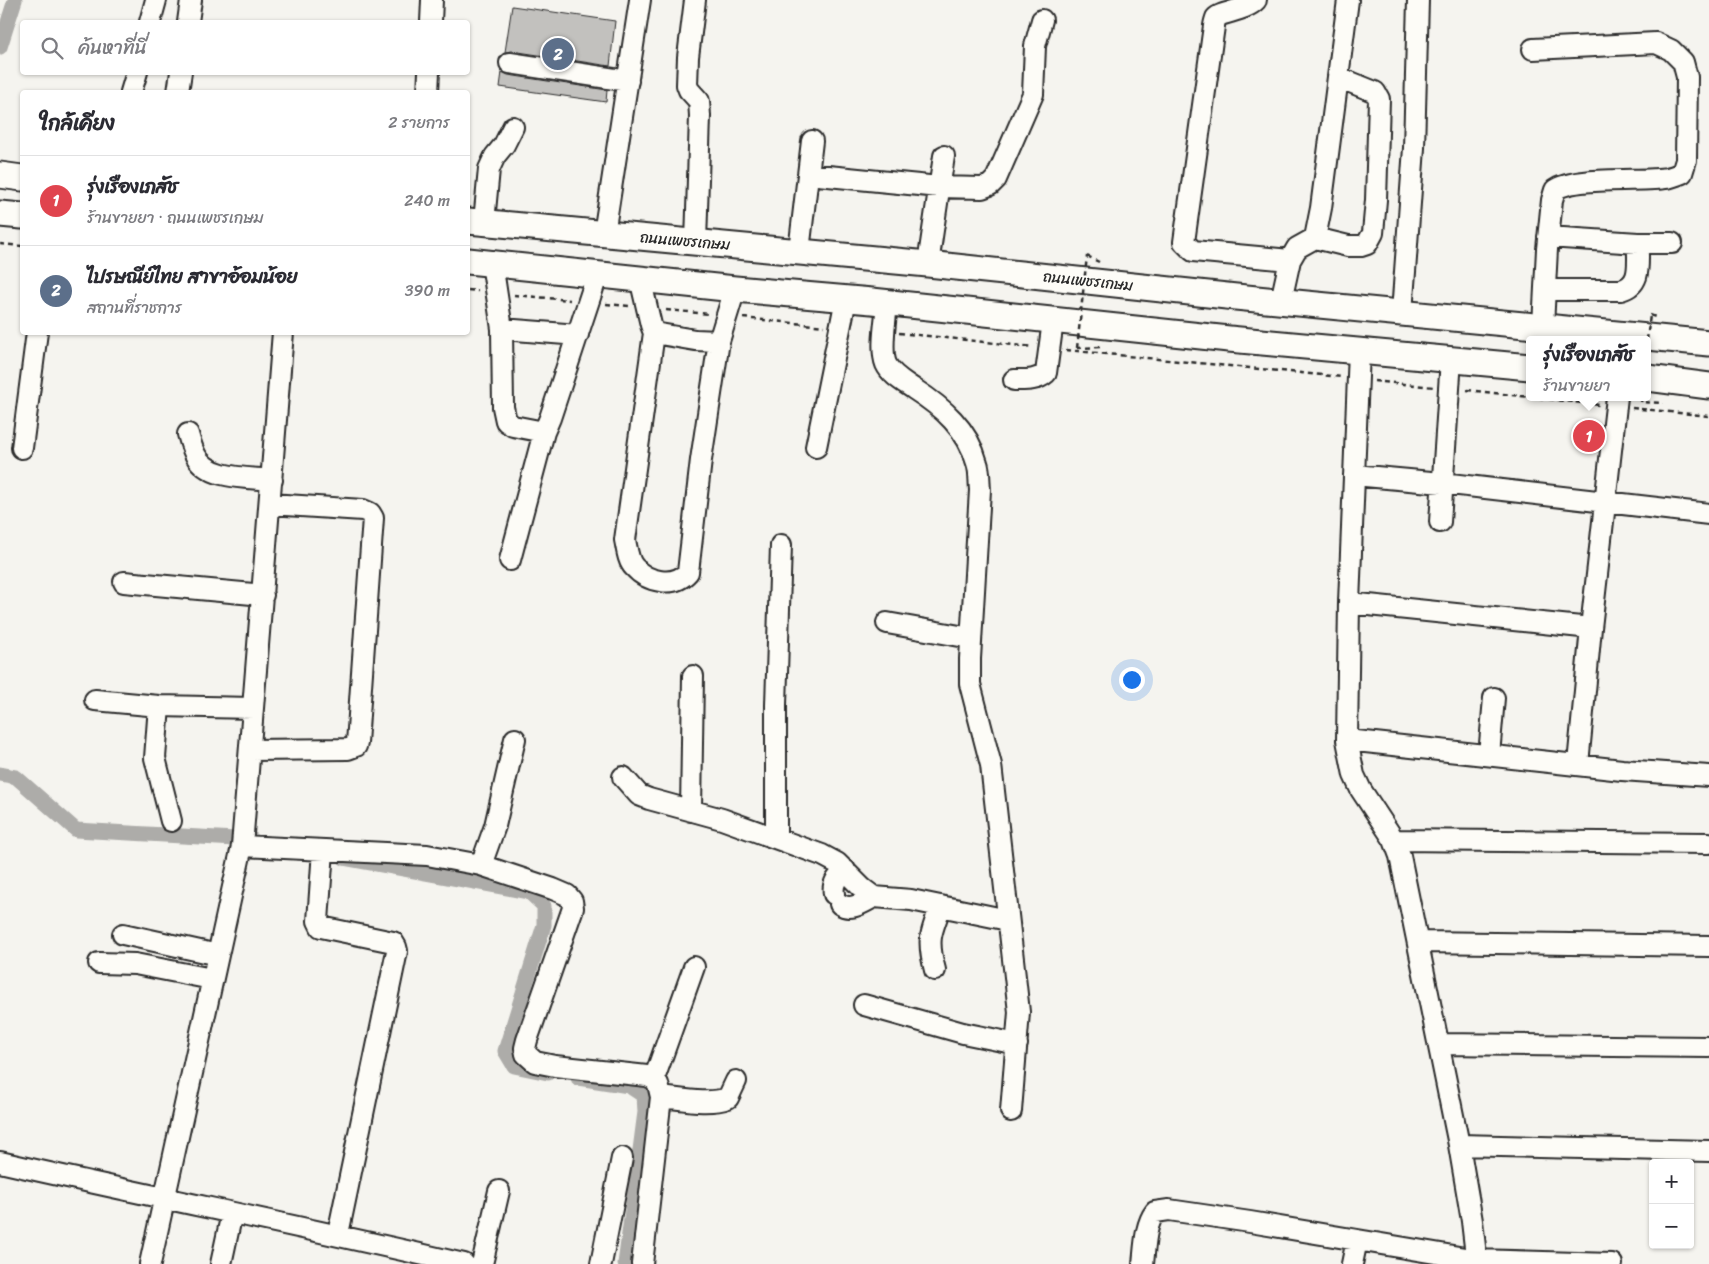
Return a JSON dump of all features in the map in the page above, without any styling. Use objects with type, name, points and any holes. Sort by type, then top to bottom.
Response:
[{"type":"main road","points":[[0,175],[20,178]]},
{"type":"main road","points":[[0,214],[20,216]]},
{"type":"main road","name":"ถนนเพชรเกษม","points":[[476,222],[799,251],[1641,336]]},
{"type":"main road","points":[[470,261],[735,289],[887,302],[1229,340],[1526,367]]},
{"type":"main road","name":"ถนนเพชรเกษม","points":[[1651,337],[1709,343]]},
{"type":"main road","points":[[1651,378],[1709,386]]},
{"type":"street","points":[[151,20],[156,0]]},
{"type":"street","points":[[188,20],[191,0]]},
{"type":"street","points":[[431,20],[432,0]]},
{"type":"street","points":[[604,234],[640,0]]},
{"type":"street","points":[[695,0],[688,57],[687,85],[699,101],[700,116],[696,242]]},
{"type":"street","points":[[1256,0],[1241,10],[1221,15],[1217,18],[1214,26],[1184,242],[1193,251],[1290,260]]},
{"type":"street","points":[[1315,238],[1322,208],[1348,0]]},
{"type":"street","points":[[1402,313],[1414,148],[1418,0]]},
{"type":"street","points":[[808,174],[939,187],[982,188],[990,185],[996,179],[1034,94],[1035,46],[1042,20]]},
{"type":"street","points":[[1533,49],[1656,44],[1671,50],[1683,62],[1687,77],[1686,160],[1682,173],[1669,178],[1609,180],[1560,187],[1556,190],[1552,200],[1548,238],[1543,326]]},
{"type":"street","points":[[510,63],[628,81]]},
{"type":"street","points":[[132,90],[136,75]]},
{"type":"street","points":[[178,90],[181,75]]},
{"type":"street","points":[[428,90],[429,75]]},
{"type":"street","points":[[1281,301],[1290,260],[1297,248],[1315,238],[1348,246],[1361,246],[1366,244],[1373,233],[1376,200],[1379,99],[1374,92],[1338,77]]},
{"type":"street","points":[[476,222],[489,169],[513,127]]},
{"type":"street","points":[[799,251],[812,141]]},
{"type":"street","points":[[928,264],[944,156]]},
{"type":"street","points":[[1548,238],[1672,243]]},
{"type":"street","points":[[1545,290],[1621,290],[1627,288],[1635,281],[1637,275],[1638,243]]},
{"type":"street","points":[[492,263],[502,329],[503,407],[506,421],[513,426],[544,432]]},
{"type":"street","points":[[510,560],[544,432],[598,274]]},
{"type":"street","points":[[640,278],[654,334],[625,540],[632,566],[645,577],[660,581],[672,582],[682,579],[688,572],[701,460],[718,341],[735,289]]},
{"type":"street","points":[[816,447],[846,299]]},
{"type":"street","points":[[887,302],[884,352],[886,364],[896,377],[935,402],[961,428],[973,450],[978,465],[980,490],[970,684],[991,765],[1015,970],[1019,1012],[1011,1110]]},
{"type":"street","points":[[1014,380],[1032,380],[1042,377],[1046,373],[1053,320]]},
{"type":"street","points":[[502,329],[578,335]]},
{"type":"street","points":[[654,334],[695,340],[718,341]]},
{"type":"street","points":[[22,448],[37,335]]},
{"type":"street","points":[[150,1264],[243,841],[283,335]]},
{"type":"street","points":[[1359,351],[1349,603],[1347,740],[1354,775],[1361,790],[1394,840],[1400,856],[1459,1145],[1477,1262]]},
{"type":"street","points":[[1440,522],[1451,359]]},
{"type":"street","points":[[1578,764],[1617,401]]},
{"type":"street","points":[[188,434],[196,455],[203,465],[212,472],[272,480]]},
{"type":"street","points":[[1354,475],[1442,483],[1709,514]]},
{"type":"street","points":[[250,750],[348,749],[356,746],[357,743],[373,518],[370,513],[363,510],[270,504]]},
{"type":"street","points":[[776,838],[776,723],[781,545]]},
{"type":"street","points":[[124,582],[263,595]]},
{"type":"street","points":[[1349,603],[1591,628]]},
{"type":"street","points":[[887,623],[971,638]]},
{"type":"street","points":[[691,811],[693,676]]},
{"type":"street","points":[[1489,754],[1494,698]]},
{"type":"street","points":[[95,700],[160,706],[253,708]]},
{"type":"street","points":[[160,706],[155,758],[171,820]]},
{"type":"street","points":[[481,865],[495,826],[515,739]]},
{"type":"street","points":[[1347,740],[1649,772],[1709,776]]},
{"type":"street","points":[[623,777],[639,795],[649,799],[722,819],[822,855],[837,863],[874,897],[911,900],[1008,920]]},
{"type":"street","points":[[1394,840],[1709,843]]},
{"type":"street","points":[[243,841],[323,850],[428,855],[481,865],[553,889],[567,896],[572,901],[574,908],[527,1040],[526,1054],[535,1062],[542,1064],[647,1076],[657,1088],[709,1101],[728,1098],[736,1082]]},
{"type":"street","points":[[323,850],[318,921],[321,927],[392,942],[396,947],[338,1234]]},
{"type":"street","points":[[844,870],[835,879],[833,888],[837,899],[844,907],[860,905],[874,897]]},
{"type":"street","points":[[935,970],[930,952],[930,938],[941,906]]},
{"type":"street","points":[[123,934],[218,955]]},
{"type":"street","points":[[1419,942],[1709,946]]},
{"type":"street","points":[[99,963],[135,964],[212,979]]},
{"type":"street","points":[[642,1264],[657,1088],[694,967]]},
{"type":"street","points":[[864,1005],[963,1033],[1017,1044]]},
{"type":"street","points":[[1439,1044],[1709,1047]]},
{"type":"street","points":[[1459,1145],[1709,1150]]},
{"type":"street","points":[[601,1264],[622,1158]]},
{"type":"street","points":[[0,1162],[164,1199],[338,1234],[408,1258],[464,1264]]},
{"type":"street","points":[[482,1264],[499,1191]]},
{"type":"street","points":[[1143,1264],[1149,1224],[1155,1212],[1169,1210],[1357,1240],[1477,1262],[1612,1264]]},
{"type":"street","points":[[221,1264],[232,1213]]},
{"type":"street","points":[[1352,1264],[1357,1240]]},
{"type":"path","points":[[0,244],[20,246]]},
{"type":"path","points":[[1087,256],[1077,348],[1102,347]]},
{"type":"path","points":[[470,290],[840,328]]},
{"type":"path","points":[[1647,336],[1650,314]]},
{"type":"path","points":[[885,332],[1526,397]]},
{"type":"path","points":[[1641,401],[1663,403]]},
{"type":"building","points":[[512,6],[615,21],[610,66],[512,51],[505,52]]},
{"type":"building","points":[[502,72],[508,75],[607,90],[606,102],[500,87]]},
{"type":"waterway","points":[[0,47],[15,0]]},
{"type":"waterway","points":[[0,774],[16,777],[76,830],[253,840]]},
{"type":"waterway","points":[[344,858],[529,892],[544,906],[544,925],[505,1051],[514,1066],[548,1073]]},
{"type":"waterway","points":[[578,1078],[629,1086],[644,1096],[645,1112],[625,1264]]},
{"type":"place","name":"ไปรษณีย์ไทย สาขาอ้อมน้อย","points":[[558,54]]},
{"type":"place","name":"รุ่งเรืองเภสัช","points":[[1589,436]]}]
